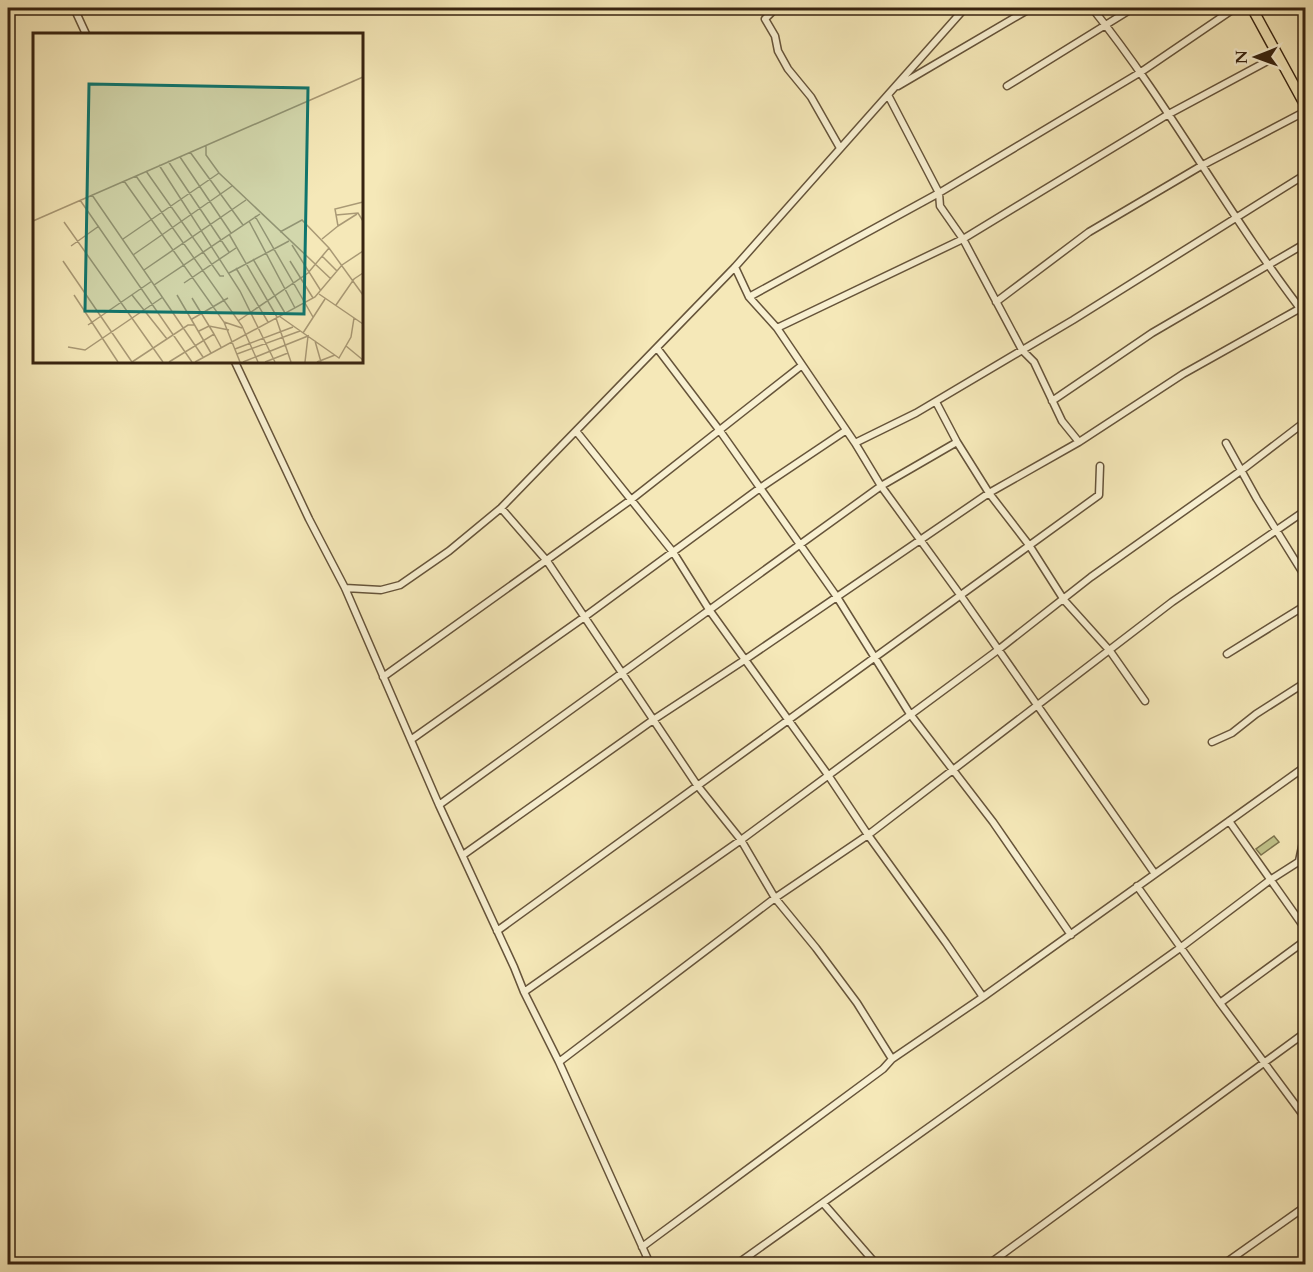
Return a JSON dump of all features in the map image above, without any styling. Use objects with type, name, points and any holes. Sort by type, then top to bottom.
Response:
[{"type":"main road","points":[[1252,8],[1305,109]]},
{"type":"street","points":[[74,8],[86,33]]},
{"type":"street","points":[[776,8],[765,19],[775,36],[778,51],[788,69],[811,97],[840,148]]},
{"type":"street","points":[[345,588],[381,590],[400,585],[449,551],[501,508],[735,267],[965,8]]},
{"type":"street","points":[[890,92],[1031,8]]},
{"type":"street","points":[[1092,8],[1141,72],[1267,265],[1303,307],[1305,316]]},
{"type":"street","points":[[1007,86],[1133,8]]},
{"type":"street","points":[[749,297],[939,193],[1141,72],[1235,8]]},
{"type":"street","points":[[777,328],[963,239],[1167,115],[1277,56]]},
{"type":"street","points":[[890,92],[939,193],[940,206],[963,239],[1022,350],[1034,362],[1062,421],[1079,442]]},
{"type":"street","points":[[996,302],[1089,232],[1201,166],[1305,109]]},
{"type":"street","points":[[855,442],[936,402],[1305,174]]},
{"type":"street","points":[[1052,401],[1152,333],[1305,243]]},
{"type":"street","points":[[735,267],[749,297],[777,328],[845,431],[855,442],[880,486],[961,596],[1155,874]]},
{"type":"street","points":[[463,855],[653,720],[989,493],[1079,442],[1183,374],[1303,307]]},
{"type":"street","points":[[657,348],[720,431],[837,597],[910,714],[993,822],[1071,935]]},
{"type":"street","points":[[235,363],[309,519],[345,588],[439,804],[650,1264]]},
{"type":"street","points":[[383,677],[632,499],[801,366]]},
{"type":"street","points":[[936,402],[957,442],[989,493],[1029,545],[1064,600],[1110,651],[1145,701]]},
{"type":"street","points":[[524,992],[741,840],[998,651],[1091,577],[1242,470],[1305,422]]},
{"type":"street","points":[[576,431],[673,552],[710,611],[983,997]]},
{"type":"street","points":[[412,739],[583,618],[760,488],[845,431]]},
{"type":"street","points":[[439,804],[710,611],[880,486],[957,442]]},
{"type":"street","points":[[1226,443],[1305,578]]},
{"type":"street","points":[[497,931],[1099,495],[1100,466]]},
{"type":"street","points":[[501,508],[547,561],[583,618],[697,785],[741,840],[775,898],[857,1003],[892,1059]]},
{"type":"street","points":[[559,1062],[775,898],[868,835],[1172,602],[1305,510]]},
{"type":"street","points":[[1227,654],[1305,605]]},
{"type":"street","points":[[1212,742],[1232,733],[1256,714],[1305,682]]},
{"type":"street","points":[[642,1247],[883,1069],[892,1059],[1071,935],[1305,766]]},
{"type":"street","points":[[1229,821],[1305,930]]},
{"type":"street","points":[[1299,862],[1305,828]]},
{"type":"street","points":[[737,1264],[1305,857]]},
{"type":"street","points":[[1137,886],[1305,1119]]},
{"type":"street","points":[[1220,1003],[1305,940]]},
{"type":"street","points":[[989,1264],[1305,1032]]},
{"type":"street","points":[[823,1203],[876,1264]]},
{"type":"street","points":[[1224,1264],[1305,1206]]},
{"type":"green space","points":[[1274,836],[1279,842],[1261,855],[1256,849]]}]
